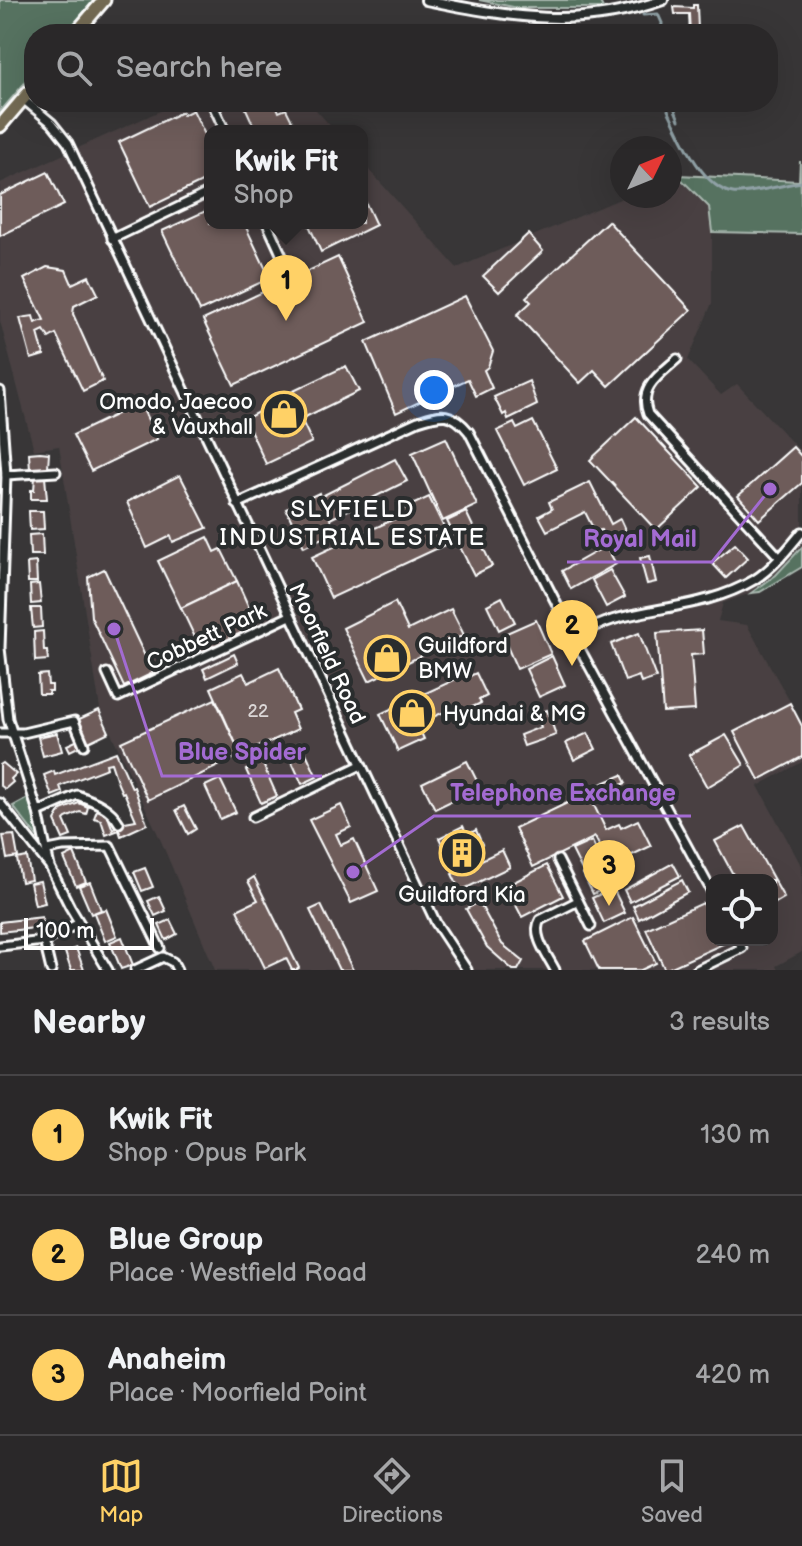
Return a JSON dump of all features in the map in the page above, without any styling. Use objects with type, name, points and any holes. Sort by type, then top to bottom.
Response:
[{"type":"main road","points":[[84,24],[104,0]]},
{"type":"main road","points":[[0,126],[23,99]]},
{"type":"street","points":[[426,0],[540,19],[593,17],[625,12],[663,0]]},
{"type":"street","name":"Moorfield Road","points":[[39,112],[66,140],[436,923],[467,970]]},
{"type":"street","points":[[112,239],[204,195]]},
{"type":"street","points":[[270,229],[283,258]]},
{"type":"street","points":[[677,359],[649,385],[644,404],[648,414],[780,558]]},
{"type":"street","points":[[0,391],[6,475],[0,648],[11,734],[38,812],[50,867]]},
{"type":"street","points":[[237,504],[436,415],[450,416],[460,421],[469,432],[573,636],[706,881]]},
{"type":"street","points":[[6,475],[56,472]]},
{"type":"street","points":[[573,636],[616,618],[727,594],[756,579],[780,558],[802,532]]},
{"type":"street","name":"Cobbett Park","points":[[107,673],[118,697],[290,616]]},
{"type":"street","points":[[0,733],[11,734],[74,721],[84,745]]},
{"type":"street","points":[[253,817],[361,765]]},
{"type":"street","points":[[38,812],[77,795],[102,806],[119,823]]},
{"type":"street","points":[[0,803],[50,867],[108,970]]},
{"type":"street","points":[[48,850],[110,846],[160,948]]},
{"type":"street","points":[[558,860],[591,926]]},
{"type":"street","points":[[555,970],[536,930],[537,924],[578,901]]},
{"type":"street","points":[[0,946],[44,941],[79,923]]},
{"type":"street","points":[[44,941],[51,970]]},
{"type":"street","points":[[697,970],[741,946]]},
{"type":"street","points":[[135,970],[163,957],[173,962],[177,970]]},
{"type":"shaded area","points":[[158,112],[318,112],[330,125],[204,125],[204,229],[368,229],[368,169],[457,268],[610,203],[610,208],[682,208],[682,180],[709,207],[712,232],[712,303],[688,360],[721,395],[737,384],[802,453],[802,547],[776,575],[751,593],[723,603],[718,621],[747,625],[802,723],[802,762],[758,786],[802,867],[802,952],[776,966],[778,970],[215,970],[161,841],[100,709],[59,446],[34,450],[0,321],[0,183]]},
{"type":"green space","points":[[0,0],[94,0],[74,24],[24,24],[24,84],[0,112]]},
{"type":"green space","points":[[479,0],[599,0],[603,8],[518,8]]},
{"type":"green space","points":[[800,161],[802,234],[712,232],[709,207],[682,180],[682,175],[799,181]]},
{"type":"green space","points":[[802,547],[802,567],[760,592],[751,593],[776,575]]},
{"type":"green space","points":[[28,798],[42,841],[13,806]]},
{"type":"building","points":[[697,5],[698,24],[690,24],[689,14],[675,14],[674,7],[693,8]]},
{"type":"building","points":[[182,112],[183,115],[194,112],[204,133],[204,181],[150,207],[119,142]]},
{"type":"building","points":[[247,112],[288,112],[294,125],[253,125]]},
{"type":"building","points":[[48,172],[64,205],[0,236],[0,195]]},
{"type":"building","points":[[368,208],[376,225],[368,229]]},
{"type":"building","points":[[204,212],[204,229],[247,229],[270,278],[200,311],[162,231]]},
{"type":"building","points":[[608,221],[691,310],[609,386],[594,370],[580,383],[517,315],[531,302],[526,297]]},
{"type":"building","points":[[311,229],[368,229],[321,252]]},
{"type":"building","points":[[528,234],[543,251],[499,292],[483,276]]},
{"type":"building","points":[[338,257],[368,322],[234,385],[203,320]]},
{"type":"building","points":[[47,267],[66,270],[72,284],[89,276],[98,294],[74,306],[73,314],[103,381],[83,391],[56,334],[49,338],[44,330],[38,333],[44,355],[31,359],[20,318],[33,316],[35,323],[44,320],[24,279]]},
{"type":"building","points":[[465,296],[493,351],[484,370],[492,388],[476,396],[468,379],[396,413],[366,342]]},
{"type":"building","name":"Omodo, Jaecoo & Vauxhall","points":[[346,366],[359,391],[301,419],[312,442],[266,464],[245,419],[266,408],[264,405]]},
{"type":"building","points":[[529,381],[537,405],[508,419],[494,397]]},
{"type":"building","points":[[140,403],[157,439],[91,471],[73,435]]},
{"type":"building","points":[[636,417],[702,487],[656,530],[590,460]]},
{"type":"building","points":[[533,421],[557,469],[524,485],[497,431],[514,423],[517,429]]},
{"type":"building","points":[[446,438],[477,505],[443,521],[412,453]]},
{"type":"building","points":[[793,447],[802,457],[802,483],[759,520],[738,496]]},
{"type":"building","points":[[29,453],[49,453],[48,467],[30,470]]},
{"type":"building","points":[[395,459],[407,481],[330,519],[336,531],[304,547],[286,509],[319,493],[320,497]]},
{"type":"building","points":[[180,475],[207,528],[173,542],[171,536],[147,548],[127,502]]},
{"type":"building","points":[[35,477],[45,477],[47,499],[31,499]]},
{"type":"building","points":[[590,482],[611,524],[620,519],[626,532],[606,541],[601,530],[595,532],[585,512],[547,531],[539,516],[552,509],[549,502]]},
{"type":"building","points":[[429,497],[451,542],[331,598],[312,557],[401,516],[399,511]]},
{"type":"building","points":[[29,511],[43,511],[44,529],[30,530]]},
{"type":"building","points":[[466,512],[492,566],[474,575],[447,521]]},
{"type":"building","points":[[42,534],[43,555],[30,555],[29,535]]},
{"type":"building","points":[[208,537],[215,552],[221,549],[237,581],[181,608],[158,561]]},
{"type":"building","points":[[735,544],[748,558],[726,578],[712,563]]},
{"type":"building","points":[[606,546],[616,564],[571,589],[562,571]]},
{"type":"building","points":[[650,556],[656,582],[647,584],[640,558]]},
{"type":"building","points":[[36,562],[37,582],[28,582],[27,563]]},
{"type":"building","points":[[104,569],[153,673],[124,687],[91,617],[88,577]]},
{"type":"building","points":[[610,570],[625,597],[606,607],[592,580]]},
{"type":"building","points":[[237,581],[251,612],[245,614],[252,629],[202,652],[181,608]]},
{"type":"building","points":[[39,584],[41,603],[31,604],[30,585]]},
{"type":"building","points":[[502,597],[515,622],[499,630],[487,605]]},
{"type":"building","name":"Guildford BMW","points":[[395,602],[408,630],[451,609],[464,635],[369,681],[343,628]]},
{"type":"building","points":[[31,608],[41,608],[42,627],[33,628]]},
{"type":"building","points":[[536,620],[551,654],[517,669],[502,635]]},
{"type":"building","points":[[702,630],[704,654],[691,655],[695,710],[663,712],[657,633]]},
{"type":"building","points":[[43,631],[44,651],[47,651],[48,660],[35,661],[34,632]]},
{"type":"building","points":[[639,633],[656,678],[641,683],[639,676],[625,681],[611,644]]},
{"type":"building","points":[[234,654],[238,663],[207,678],[203,669]]},
{"type":"building","points":[[552,656],[565,685],[539,697],[526,669]]},
{"type":"building","points":[[279,668],[298,710],[291,713],[298,729],[241,755],[211,688],[243,673],[248,683]]},
{"type":"building","name":"Hyundai & MG","points":[[476,673],[487,696],[479,700],[481,703],[447,719],[444,712],[417,724],[424,739],[398,751],[380,714],[467,674],[468,677]]},
{"type":"building","points":[[47,674],[52,691],[39,694],[38,675]]},
{"type":"building","points":[[215,699],[241,755],[148,800],[121,742]]},
{"type":"building","points":[[790,703],[802,726],[802,757],[759,780],[734,732]]},
{"type":"building","points":[[99,710],[109,732],[70,751],[67,745],[85,737],[77,720]]},
{"type":"building","points":[[547,710],[556,735],[524,746],[520,735],[541,727],[536,714]]},
{"type":"building","points":[[57,733],[62,751],[43,756],[38,737]]},
{"type":"building","points":[[588,733],[596,749],[574,760],[566,743]]},
{"type":"building","points":[[726,735],[744,765],[707,787],[689,755]]},
{"type":"building","points":[[301,742],[317,777],[302,784],[286,749]]},
{"type":"building","points":[[116,752],[134,787],[147,824],[121,836],[119,830],[106,835],[101,820],[94,818],[97,810],[107,814],[113,830],[125,822],[136,820],[111,763],[106,764],[107,768],[60,786],[62,792],[52,796],[44,775],[54,771],[55,775]]},
{"type":"building","points":[[467,761],[480,787],[435,809],[422,783]]},
{"type":"building","points":[[262,762],[277,796],[261,803],[246,770]]},
{"type":"building","points":[[3,763],[16,774],[5,789],[0,785],[0,765]]},
{"type":"building","points":[[622,775],[626,783],[600,794],[596,786]]},
{"type":"building","points":[[220,779],[236,812],[220,819],[205,786]]},
{"type":"building","points":[[588,793],[606,830],[619,824],[621,828],[638,820],[651,846],[609,866],[595,837],[533,867],[515,828]]},
{"type":"building","points":[[79,803],[88,807],[86,814],[80,812],[64,820],[71,836],[63,839],[55,821],[61,810]]},
{"type":"building","points":[[341,805],[351,827],[336,834],[341,845],[354,839],[378,891],[351,903],[309,820]]},
{"type":"building","points":[[184,806],[196,829],[188,834],[176,810]]},
{"type":"building","name":"Guildford Kia","points":[[463,826],[467,835],[476,830],[482,844],[476,847],[481,858],[455,870],[439,838]]},
{"type":"building","points":[[744,826],[771,874],[733,874],[715,841]]},
{"type":"building","points":[[14,835],[18,857],[7,859],[3,836]]},
{"type":"building","points":[[592,841],[602,863],[583,872],[572,850]]},
{"type":"building","points":[[502,850],[510,867],[460,891],[452,874]]},
{"type":"building","points":[[74,853],[86,882],[76,886],[64,858]]},
{"type":"building","points":[[27,857],[31,880],[21,882],[17,859]]},
{"type":"building","points":[[673,863],[680,876],[630,902],[624,890]]},
{"type":"building","points":[[547,865],[563,896],[522,917],[506,886]]},
{"type":"building","points":[[602,865],[612,885],[593,894],[583,874]]},
{"type":"building","points":[[145,868],[153,887],[142,891],[134,872]]},
{"type":"building","points":[[254,877],[299,968],[296,970],[292,970],[286,958],[265,968],[237,910],[258,900],[248,881]]},
{"type":"building","points":[[682,880],[688,892],[639,919],[633,906]]},
{"type":"building","points":[[40,881],[45,903],[35,905],[30,883]]},
{"type":"building","points":[[90,882],[101,910],[91,914],[79,886]]},
{"type":"building","points":[[778,887],[784,898],[778,902]]},
{"type":"building","points":[[613,888],[625,913],[604,923],[592,898]]},
{"type":"building","points":[[159,896],[166,911],[155,916],[148,901]]},
{"type":"building","points":[[479,902],[502,944],[523,961],[518,970],[513,970],[487,947],[466,909]]},
{"type":"building","points":[[703,903],[706,908],[706,946],[718,946],[665,970],[646,929]]},
{"type":"building","points":[[321,905],[353,970],[339,970],[310,910]]},
{"type":"building","points":[[106,909],[117,936],[105,941],[94,913]]},
{"type":"building","points":[[42,917],[43,927],[0,932],[0,922]]},
{"type":"building","points":[[633,917],[656,963],[641,970],[599,970],[585,941]]},
{"type":"building","points":[[170,920],[177,934],[166,940],[159,925]]},
{"type":"building","points":[[122,937],[133,965],[121,969],[110,942]]},
{"type":"building","points":[[76,948],[84,970],[71,970],[65,952]]},
{"type":"waterway","points":[[643,15],[658,14],[662,24]]},
{"type":"waterway","points":[[669,112],[693,159],[722,189],[739,193],[802,182]]},
{"type":"waterway","points":[[676,112],[679,120]]},
{"type":"place","name":"Kwik Fit","points":[[286,321]]},
{"type":"place","name":"Omodo, Jaecoo & Vauxhall","points":[[284,414]]},
{"type":"place","name":"Royal Mail","points":[[770,489]]},
{"type":"place","name":"Blue Spider","points":[[114,629]]},
{"type":"place","name":"Guildford BMW","points":[[387,658]]},
{"type":"place","name":"Blue Group","points":[[572,666]]},
{"type":"place","name":"Hyundai & MG","points":[[412,713]]},
{"type":"place","name":"Guildford Kia","points":[[462,853]]},
{"type":"place","name":"Telephone Exchange","points":[[353,872]]},
{"type":"place","name":"Anaheim","points":[[609,906]]},
{"type":"district","name":"SLYFIELD INDUSTRIAL ESTATE","points":[[353,523]]}]
